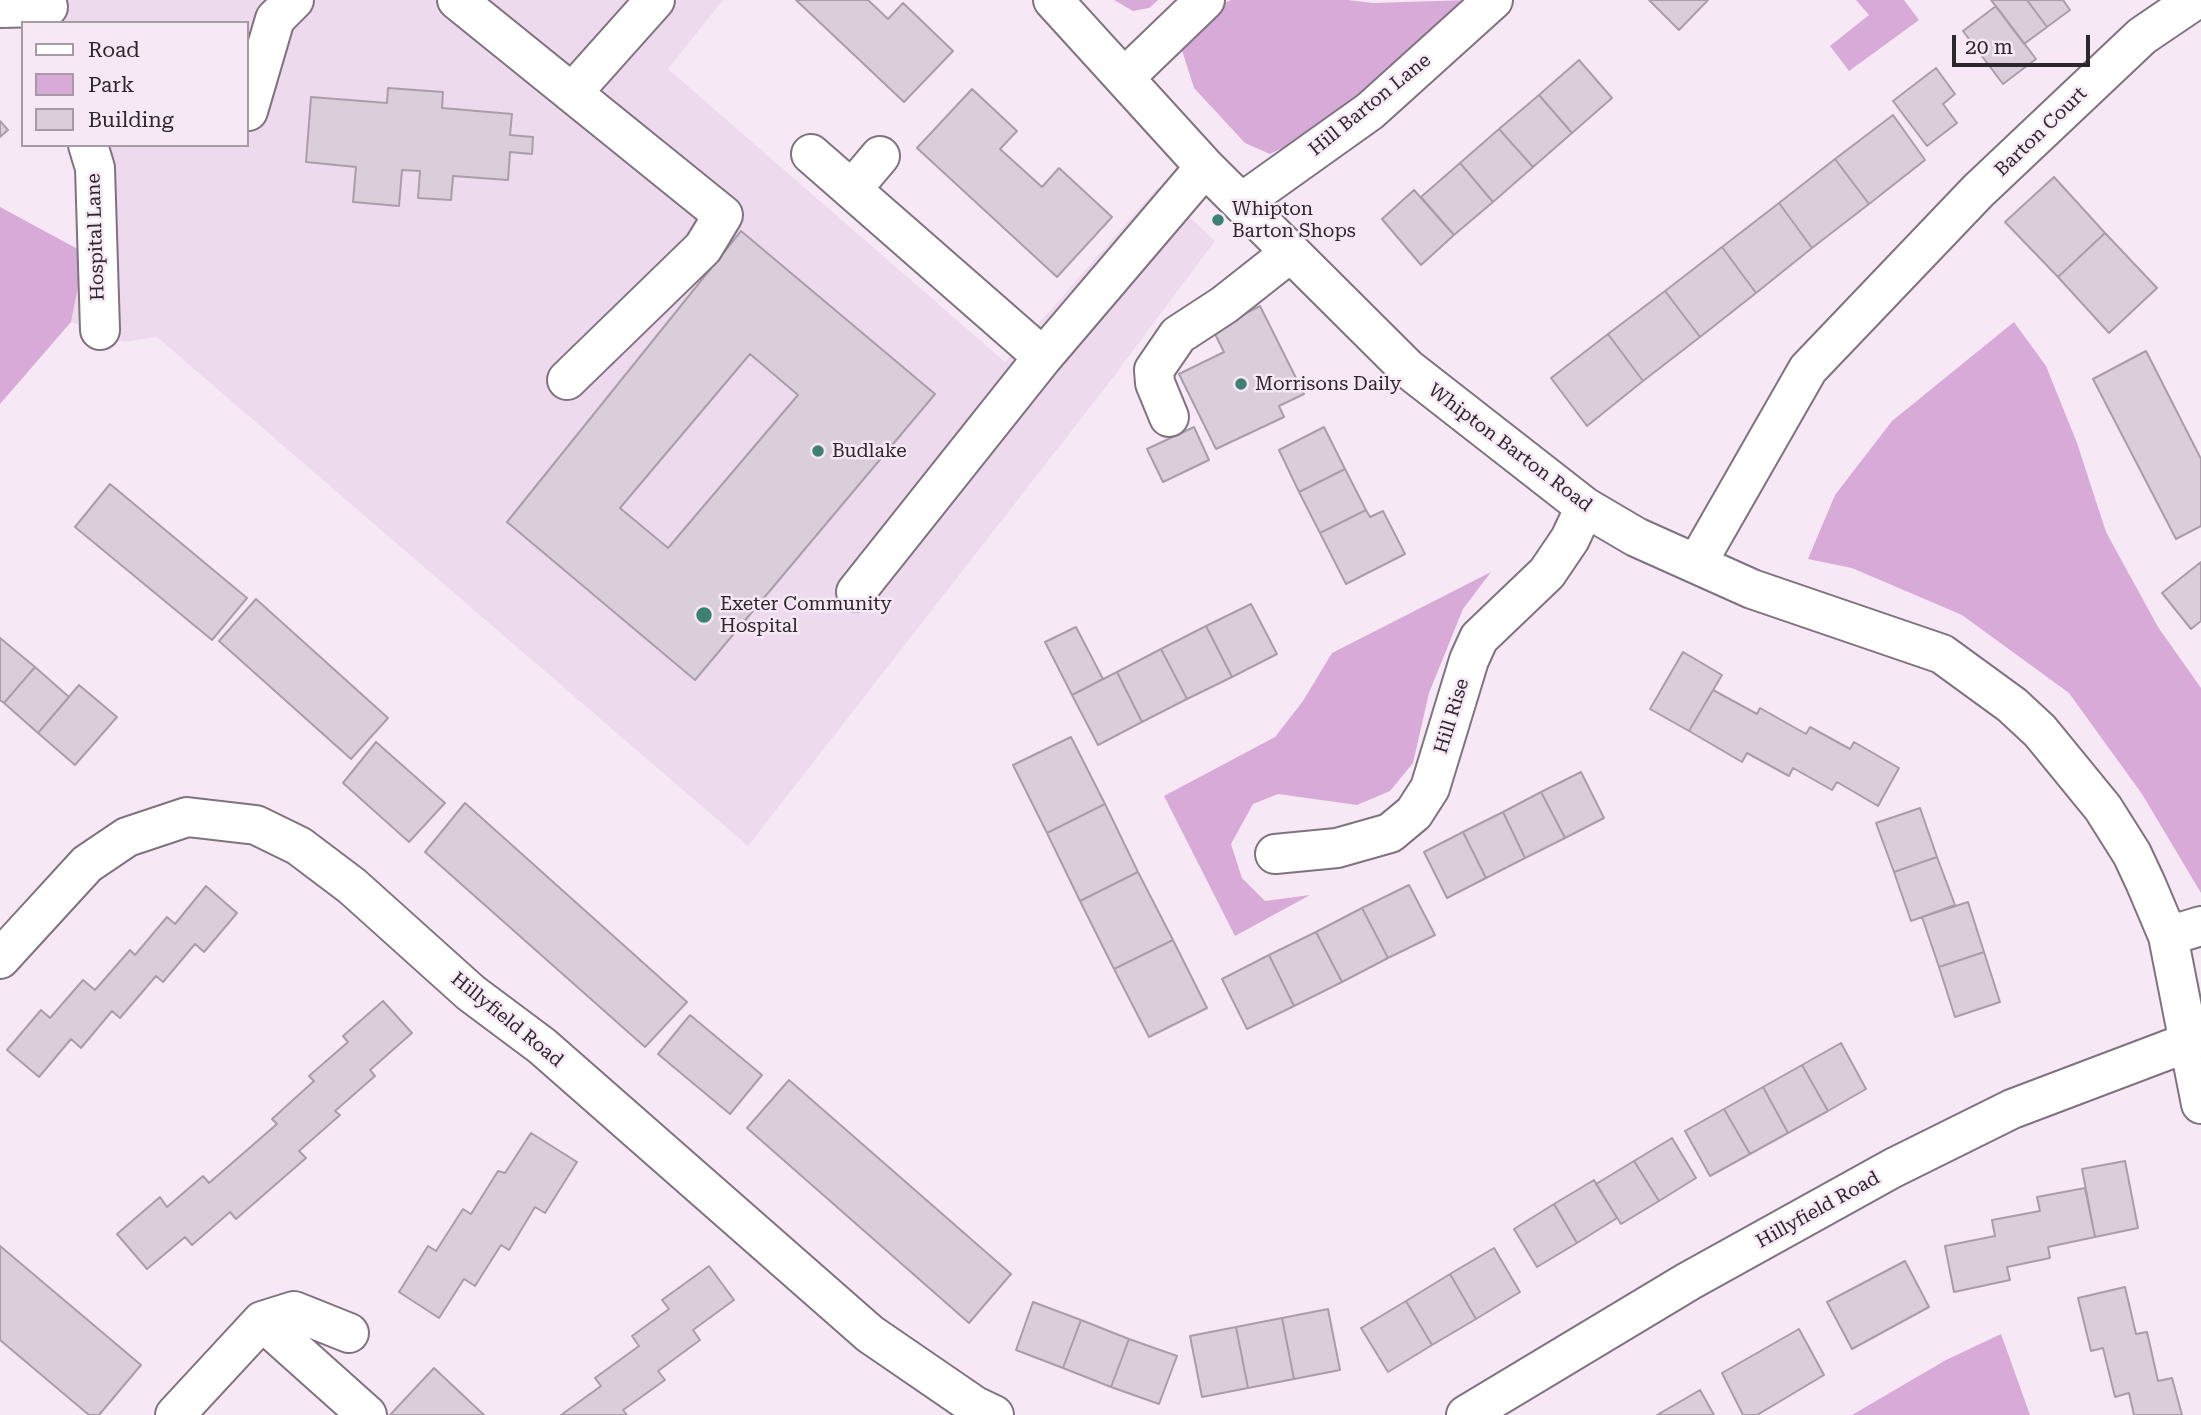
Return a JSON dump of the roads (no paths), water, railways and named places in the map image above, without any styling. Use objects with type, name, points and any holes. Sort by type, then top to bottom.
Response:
[{"type":"street","points":[[457,0],[723,215],[703,248],[568,380]]},
{"type":"street","points":[[572,93],[654,0]]},
{"type":"street","name":"Whipton Barton Road","points":[[1053,0],[1205,167],[1407,368],[1585,507],[1636,537],[1752,589],[1942,654],[2012,705],[2040,731],[2103,808],[2184,931],[2189,1042],[2201,1104]]},
{"type":"street","points":[[1124,78],[1205,0]]},
{"type":"street","name":"Hill Barton Lane","points":[[1241,203],[1370,111],[1493,0]]},
{"type":"street","name":"Barton Court","points":[[1697,563],[1808,369],[1955,216],[2141,36],[2195,0]]},
{"type":"street","points":[[248,111],[274,6]]},
{"type":"street","points":[[0,8],[48,10]]},
{"type":"street","name":"Hospital Lane","points":[[89,147],[95,168],[100,330]]},
{"type":"street","points":[[811,153],[1043,357]]},
{"type":"street","points":[[853,188],[880,156]]},
{"type":"street","points":[[856,592],[1043,357],[1205,167]]},
{"type":"street","points":[[1169,417],[1154,383],[1154,370],[1178,335],[1224,305],[1290,253]]},
{"type":"street","name":"Hill Rise","points":[[1275,854],[1337,848],[1390,832],[1414,813],[1430,788],[1469,660],[1479,638],[1547,573],[1570,538],[1585,507]]},
{"type":"street","name":"Hillyfield Road","points":[[0,959],[87,864],[127,837],[187,817],[256,825],[299,846],[352,886],[471,993],[542,1046],[870,1334],[975,1406],[994,1415]]},
{"type":"street","name":"Hillyfield Road","points":[[1466,1415],[1689,1281],[1893,1168],[2012,1109],[2189,1042]]},
{"type":"street","points":[[175,1415],[262,1321],[294,1311],[349,1333]]},
{"type":"street","points":[[262,1321],[367,1415]]},
{"type":"place","name":"Whipton Barton Shops","points":[[1218,220]]},
{"type":"place","name":"Morrisons Daily","points":[[1241,384]]},
{"type":"place","name":"Budlake","points":[[818,451]]},
{"type":"place","name":"Exeter Community Hospital","points":[[704,615]]}]
